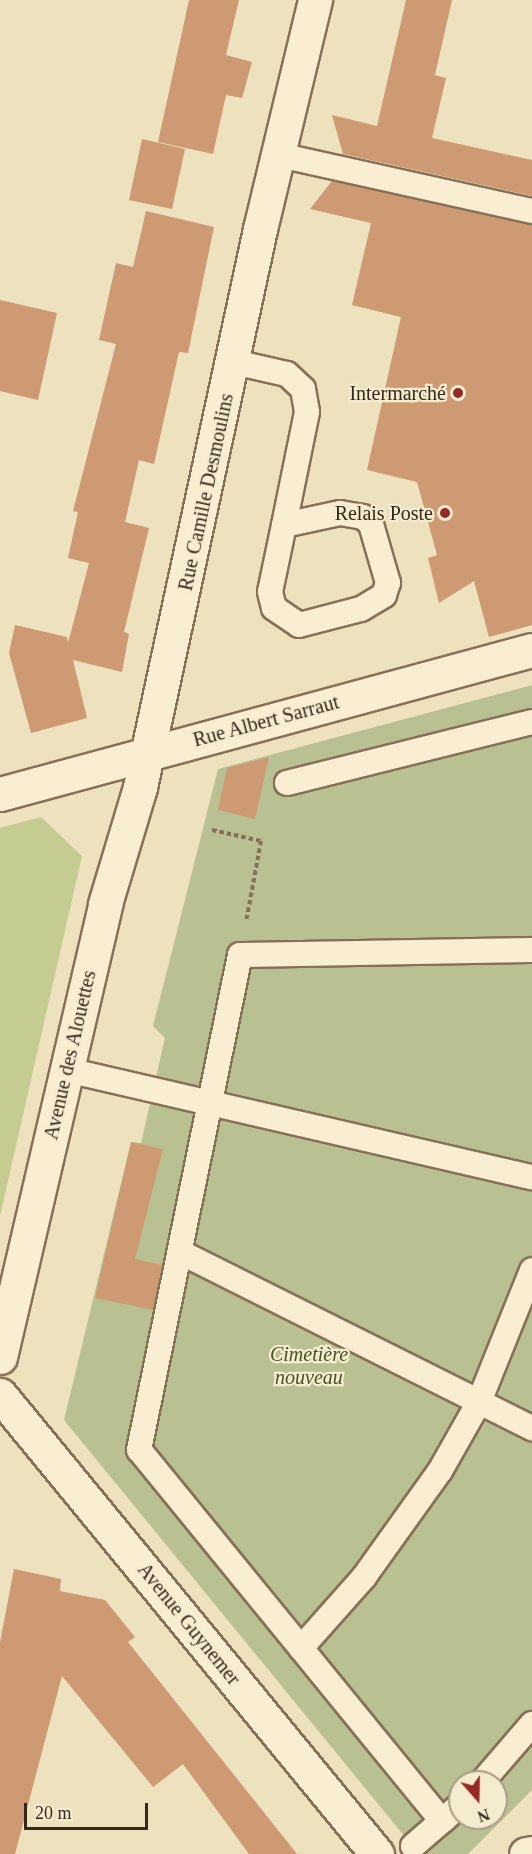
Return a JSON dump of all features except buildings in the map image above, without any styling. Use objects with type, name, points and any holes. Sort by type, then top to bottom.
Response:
[{"type":"street","name":"Rue Camille Desmoulins","points":[[147,754],[234,362],[260,229],[315,0]]},
{"type":"street","name":"Rue Albert Sarraut","points":[[0,794],[532,650]]},
{"type":"street","name":"Avenue des Alouettes","points":[[0,1357],[105,904],[147,754]]},
{"type":"street","name":"Avenue Guynemer","points":[[0,1395],[377,1854]]},
{"type":"street","points":[[526,1854],[532,1853]]},
{"type":"lane","points":[[279,155],[532,211]]},
{"type":"lane","points":[[234,362],[287,374],[303,389],[307,412],[270,592],[274,608],[299,626],[361,609],[384,595],[388,584],[371,524],[363,517],[340,513],[284,525]]},
{"type":"lane","points":[[287,783],[532,722]]},
{"type":"lane","points":[[442,1821],[139,1450],[240,956],[532,950]]},
{"type":"lane","points":[[67,1070],[532,1177]]},
{"type":"lane","points":[[180,1252],[532,1428]]},
{"type":"lane","points":[[301,1647],[364,1577],[419,1505],[479,1402],[532,1270]]},
{"type":"lane","points":[[492,1770],[532,1724]]},
{"type":"lane","points":[[412,1846],[448,1815]]},
{"type":"path","points":[[212,830],[261,841],[240,956]]},
{"type":"green space","name":"Cimetière nouveau","points":[[532,685],[532,1790],[508,1814],[508,1770],[448,1770],[448,1830],[492,1830],[468,1854],[419,1854],[64,1420],[131,1142],[141,1143],[165,1038],[153,1026],[218,769]]},
{"type":"green space","points":[[41,817],[82,856],[0,1216],[0,828]]},
{"type":"place","name":"Intermarché","points":[[458,393]]},
{"type":"place","name":"Relais Poste","points":[[445,513]]}]
